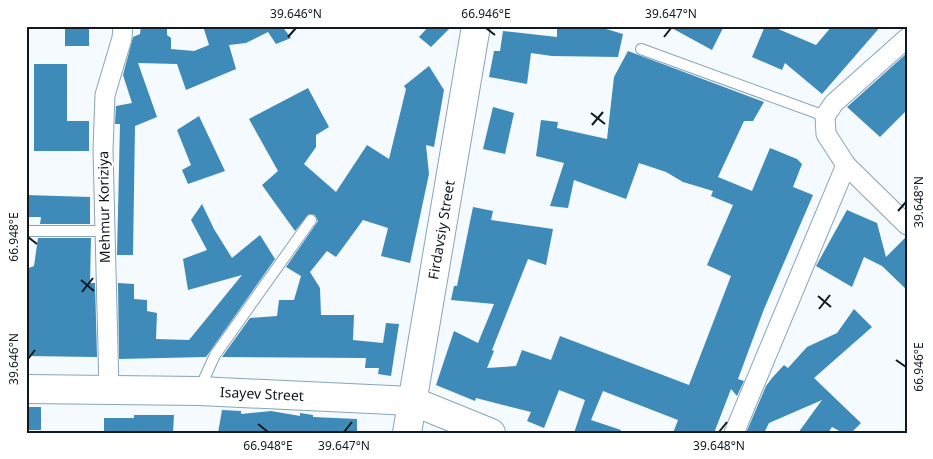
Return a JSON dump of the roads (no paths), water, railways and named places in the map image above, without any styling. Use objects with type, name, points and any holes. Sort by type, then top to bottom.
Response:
[{"type":"main road","name":"Firdavsiy Street","points":[[407,433],[476,26]]},
{"type":"main road","name":"Isayev Street","points":[[26,389],[199,391],[412,401],[490,433]]},
{"type":"street","name":"Mehmur Koriziya","points":[[109,390],[104,231],[105,95],[122,38],[123,26]]},
{"type":"street","points":[[907,38],[834,103],[825,116],[826,134],[846,165],[907,225]]},
{"type":"street","points":[[734,433],[846,165]]},
{"type":"lane","points":[[640,49],[825,116]]},
{"type":"lane","points":[[199,391],[216,355],[311,220]]},
{"type":"lane","points":[[26,231],[104,231]]}]
